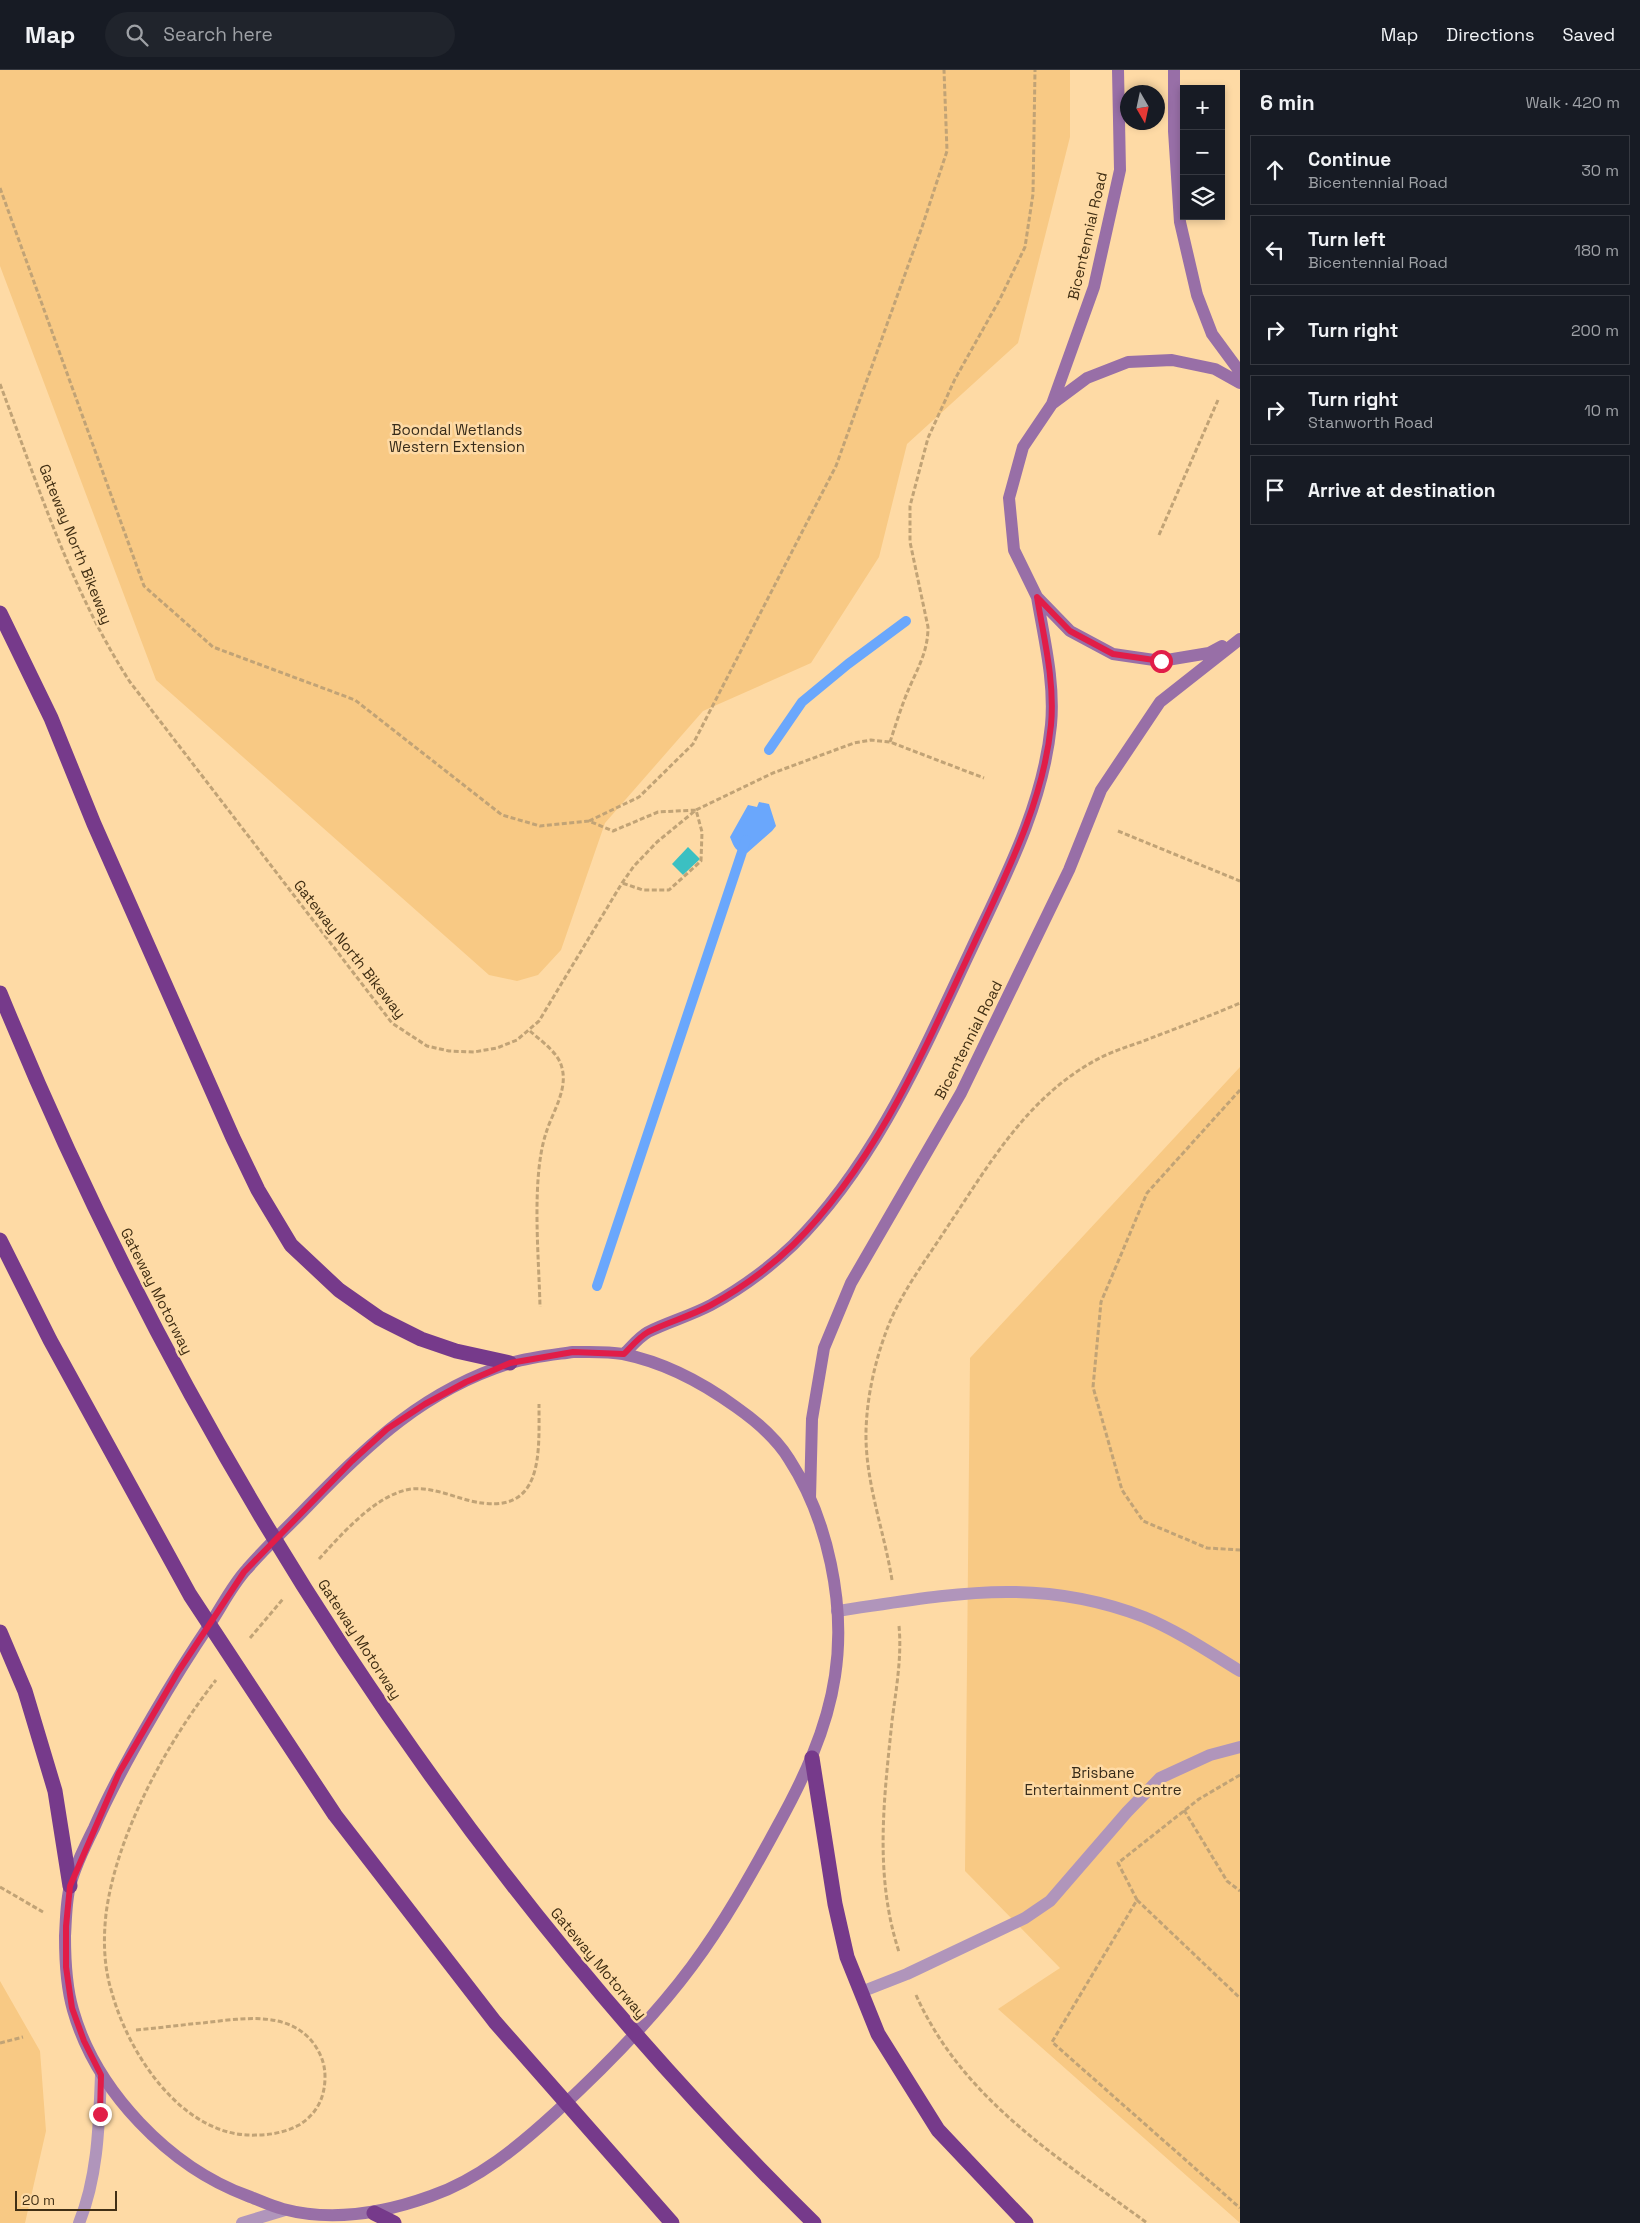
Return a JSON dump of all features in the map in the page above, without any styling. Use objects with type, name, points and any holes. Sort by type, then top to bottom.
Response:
[{"type":"highway","points":[[0,613],[51,718],[94,824],[233,1138],[258,1190],[291,1245],[339,1290],[380,1318],[421,1339],[456,1350],[510,1363]]},
{"type":"highway","name":"Gateway Motorway","points":[[0,993],[44,1100],[133,1285],[189,1390],[261,1516],[321,1613],[414,1753],[505,1876],[596,1989],[668,2072],[745,2155],[814,2223]]},
{"type":"highway","points":[[0,1240],[50,1340],[122,1476],[190,1595],[255,1696],[336,1815],[495,2022],[672,2223]]},
{"type":"highway","points":[[0,1632],[25,1691],[55,1792],[70,1886]]},
{"type":"highway","points":[[812,1758],[836,1904],[848,1958],[878,2034],[938,2130],[1026,2223]]},
{"type":"highway","points":[[374,2213],[394,2223]]},
{"type":"main road","name":"Bicentennial Road","points":[[624,1354],[646,1333],[678,1321],[746,1284],[792,1246],[828,1206],[870,1148],[917,1065],[1027,824],[1044,769],[1051,724],[1051,678],[1037,597],[1014,550],[1009,498],[1023,447],[1052,404],[1094,287],[1120,170],[1118,70]]},
{"type":"main road","points":[[1174,70],[1174,131],[1180,222],[1197,295],[1212,334],[1240,372]]},
{"type":"main road","name":"Bicentennial Road","points":[[1052,404],[1087,378],[1128,362],[1172,360],[1215,369],[1240,383]]},
{"type":"main road","name":"Bicentennial Road","points":[[1037,597],[1070,631],[1113,654],[1161,661],[1209,653],[1240,638]]},
{"type":"main road","name":"Bicentennial Road","points":[[810,1498],[812,1419],[824,1348],[851,1283],[961,1093],[1069,870],[1102,790],[1131,742],[1160,702],[1240,638]]},
{"type":"main road","points":[[573,1352],[624,1354],[655,1364],[707,1386],[750,1417],[775,1440],[790,1459],[810,1498],[832,1574],[839,1640],[835,1677],[826,1716],[812,1758],[792,1800],[744,1888],[691,1968],[607,2066],[498,2161],[437,2194],[374,2213],[326,2215],[285,2210],[224,2187],[175,2154],[137,2120],[101,2075],[84,2041],[72,2008],[66,1967],[66,1926],[70,1886],[119,1773],[178,1672],[244,1572],[352,1461],[387,1429],[425,1404],[466,1382],[510,1363],[573,1352]]},
{"type":"lane","points":[[837,1611],[992,1591],[1067,1595],[1104,1604],[1146,1618],[1240,1671]]},
{"type":"lane","points":[[861,1992],[907,1974],[1025,1918],[1050,1901],[1127,1812],[1160,1778],[1210,1755],[1240,1747]]},
{"type":"lane","points":[[79,2223],[88,2197],[96,2154],[101,2075]]},
{"type":"lane","points":[[242,2223],[285,2210]]},
{"type":"path","points":[[0,188],[144,586],[213,647],[355,700],[502,814],[540,826],[589,821],[639,797],[693,744],[836,466],[919,236],[947,151],[944,70]]},
{"type":"path","points":[[890,742],[910,686],[920,668],[928,638],[928,627],[910,542],[910,506],[928,438],[954,379],[1000,299],[1025,246],[1033,194],[1035,70]]},
{"type":"path","name":"Gateway North Bikeway","points":[[0,384],[74,579],[106,644],[130,682],[392,1023],[427,1046],[449,1051],[474,1052],[497,1048],[516,1040],[530,1030],[548,1007],[634,866],[657,842],[696,810],[773,773],[854,743],[870,740],[890,742],[984,778]]},
{"type":"path","points":[[1159,535],[1218,400]]},
{"type":"path","points":[[589,821],[613,831],[658,812],[696,810],[702,832],[701,861],[669,890],[643,890],[622,883]]},
{"type":"path","points":[[1118,831],[1240,881]]},
{"type":"path","points":[[530,1030],[555,1055],[562,1066],[563,1072],[560,1094],[546,1133],[540,1161],[538,1192],[540,1307]]},
{"type":"path","points":[[1240,1090],[1147,1193],[1101,1302],[1093,1386],[1122,1490],[1143,1521],[1207,1548],[1240,1550]]},
{"type":"path","points":[[317,1561],[349,1527],[371,1510],[410,1490],[436,1491],[487,1504],[501,1504],[513,1500],[523,1492],[536,1472],[539,1456],[539,1404]]},
{"type":"path","points":[[244,1645],[286,1596]]},
{"type":"path","points":[[136,2030],[262,2019],[281,2021],[298,2027],[318,2050],[324,2064],[323,2096],[318,2107],[309,2118],[285,2131],[250,2136],[230,2133],[210,2126],[192,2117],[155,2078],[136,2051],[111,1993],[103,1942],[109,1894],[117,1868],[138,1808],[166,1752],[198,1702],[221,1674]]},
{"type":"path","points":[[1240,1775],[1184,1810],[1118,1862],[1137,1900],[1240,1998]]},
{"type":"path","points":[[1184,1810],[1227,1881],[1240,1892]]},
{"type":"path","points":[[0,1887],[66,1926]]},
{"type":"path","points":[[1137,1900],[1052,2042],[1240,2208]]},
{"type":"path","points":[[0,2043],[23,2037]]},
{"type":"green space","name":"Boondal Wetlands Western Extension","points":[[0,70],[1070,70],[1070,137],[1018,343],[907,444],[879,557],[811,663],[703,711],[605,823],[561,950],[538,975],[517,981],[489,975],[156,680],[0,266]]},
{"type":"green space","name":"Brisbane Entertainment Centre","points":[[1240,1067],[1240,2223],[998,2009],[1060,1968],[965,1871],[970,1358]]},
{"type":"green space","points":[[0,1981],[40,2051],[46,2131],[25,2223],[0,2223]]},
{"type":"water","points":[[759,802],[769,804],[776,826],[747,853],[740,852],[734,846],[730,837],[748,805],[757,807]]},
{"type":"building","points":[[688,847],[700,859],[683,875],[672,864]]},
{"type":"waterway","points":[[769,750],[802,702],[848,664],[906,621]]},
{"type":"waterway","points":[[597,1286],[746,840]]},
{"type":"route","points":[[100,2114],[101,2075],[84,2041],[72,2008],[66,1967],[66,1926],[70,1886],[87,1842],[119,1773],[178,1672],[244,1572],[352,1461],[387,1429],[425,1404],[466,1382],[510,1363],[573,1352],[624,1354],[646,1333],[678,1321],[746,1284],[792,1246],[828,1206],[870,1148],[917,1065],[1031,816],[1044,769],[1051,724],[1051,678],[1037,597],[1070,631],[1113,654],[1161,661]]}]
